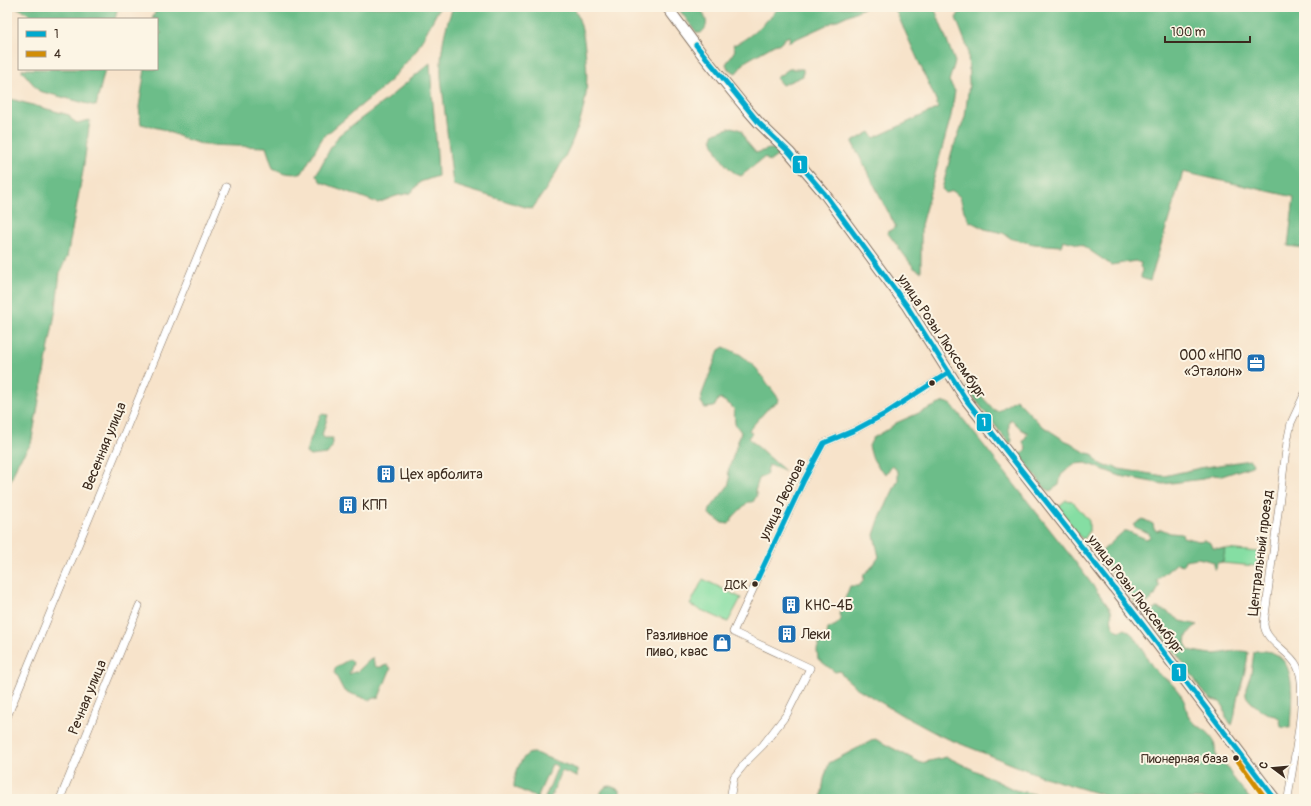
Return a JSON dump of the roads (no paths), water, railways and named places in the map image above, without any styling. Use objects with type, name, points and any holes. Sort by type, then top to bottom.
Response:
[{"type":"street","name":"улица Розы Люксембург","points":[[667,7],[702,54],[745,107],[789,152],[824,193],[907,306],[967,401],[1137,617],[1276,799]]},
{"type":"street","name":"Весенняя улица","points":[[7,717],[226,187]]},
{"type":"street","name":"улица Леонова","points":[[730,799],[734,777],[763,745],[787,714],[810,668],[733,632],[804,480],[824,443],[855,430],[883,415],[949,372]]},
{"type":"street","name":"Центральный проезд","points":[[1288,799],[1302,701],[1301,682],[1298,666],[1287,652],[1269,637],[1265,630],[1264,624],[1287,442],[1294,417],[1304,395]]},
{"type":"street","name":"Речная улица","points":[[60,799],[139,606]]},
{"type":"place","name":"ООО «НПО «Эталон»","points":[[1256,363]]},
{"type":"place","name":"Цех арболита","points":[[386,474]]},
{"type":"place","name":"КПП","points":[[348,505]]},
{"type":"place","name":"ДСК","points":[[755,584]]},
{"type":"place","name":"КНС-4Б","points":[[791,605]]},
{"type":"place","name":"Леки","points":[[787,634]]},
{"type":"place","name":"Разливное пиво, квас","points":[[722,643]]},
{"type":"place","name":"Пионерная база","points":[[1236,758]]}]
